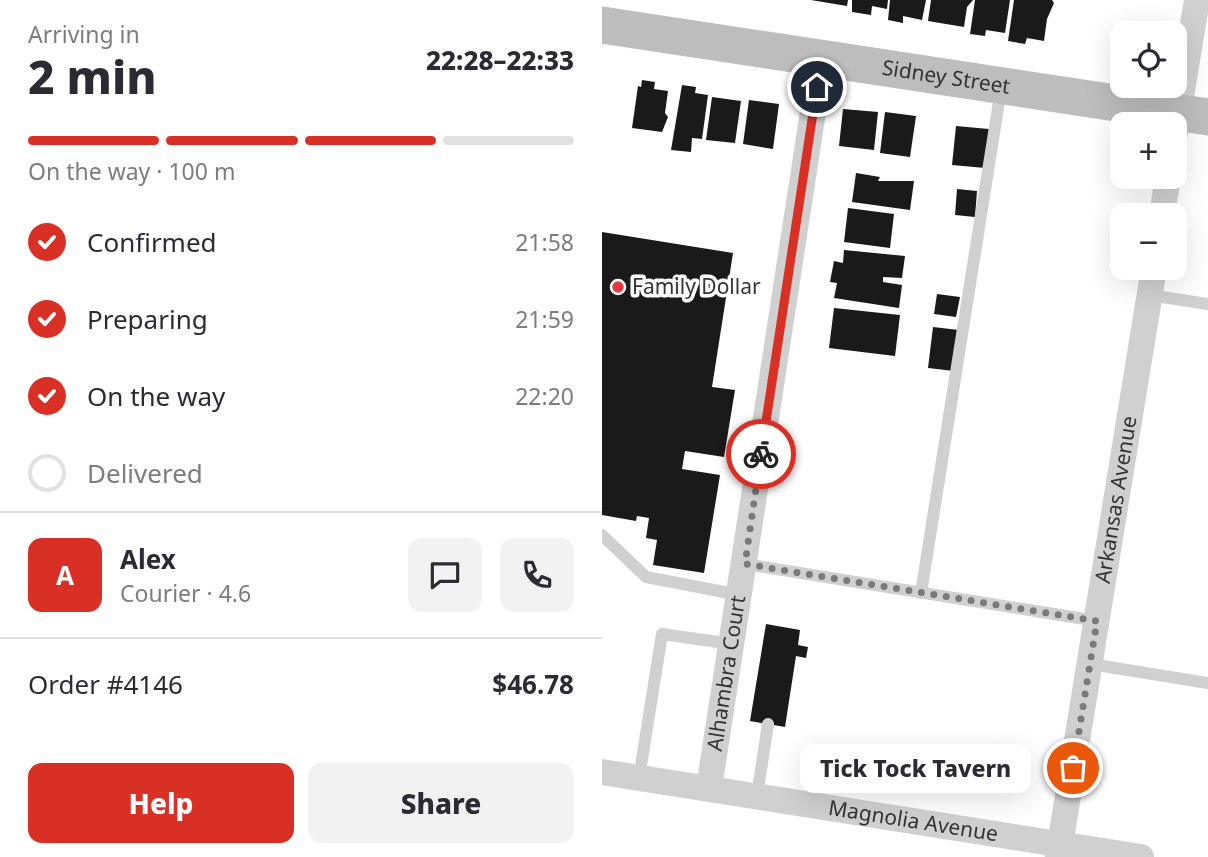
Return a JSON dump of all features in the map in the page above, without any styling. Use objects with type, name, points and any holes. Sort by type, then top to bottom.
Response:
[{"type":"street","points":[[1187,123],[1197,0]]},
{"type":"street","name":"Sidney Street","points":[[602,25],[821,60],[1002,85],[1133,112]]},
{"type":"street","name":"Alhambra Court","points":[[709,788],[821,60]]},
{"type":"street","name":"Arkansas Avenue","points":[[1059,851],[1152,280]]},
{"type":"street","name":"Magnolia Avenue","points":[[602,772],[757,796],[1059,851],[1141,857]]},
{"type":"lane","points":[[921,593],[1002,85]]},
{"type":"lane","points":[[1149,295],[1208,304]]},
{"type":"lane","points":[[602,535],[646,577],[740,594]]},
{"type":"lane","points":[[745,564],[1097,621]]},
{"type":"lane","points":[[639,778],[662,634],[732,644]]},
{"type":"lane","points":[[1090,664],[1208,683]]},
{"type":"lane","points":[[757,796],[768,724]]},
{"type":"building","points":[[811,0],[848,0],[847,6]]},
{"type":"building","points":[[852,0],[888,0],[887,9],[872,6],[871,15],[852,12]]},
{"type":"building","points":[[890,0],[926,0],[922,20],[903,16],[903,23],[888,20]]},
{"type":"building","points":[[931,0],[973,0],[967,7],[964,27],[928,21]]},
{"type":"building","points":[[975,0],[1010,0],[1005,33],[986,30],[985,36],[970,34]]},
{"type":"building","points":[[1014,0],[1052,0],[1054,3],[1047,19],[1044,41],[1027,38],[1025,44],[1008,41]]},
{"type":"building","points":[[642,80],[655,82],[654,89],[668,91],[665,113],[668,117],[662,132],[632,128],[638,86],[641,87]]},
{"type":"building","points":[[682,85],[696,87],[695,93],[708,95],[702,139],[692,138],[691,152],[671,150]]},
{"type":"building","points":[[712,97],[741,101],[735,143],[706,140]]},
{"type":"building","points":[[749,100],[779,104],[773,149],[743,144]]},
{"type":"building","points":[[843,109],[878,112],[874,150],[839,146]]},
{"type":"building","points":[[885,112],[916,116],[910,157],[880,153]]},
{"type":"building","points":[[956,126],[989,129],[985,168],[952,165]]},
{"type":"building","points":[[856,173],[880,177],[878,181],[914,181],[910,210],[852,202]]},
{"type":"building","points":[[957,189],[977,191],[975,217],[955,215]]},
{"type":"building","points":[[848,208],[894,214],[890,248],[844,242]]},
{"type":"building","points":[[602,232],[733,253],[712,387],[735,390],[724,457],[685,451],[682,469],[720,475],[704,573],[653,565],[657,540],[646,538],[649,518],[637,516],[636,521],[602,515]]},
{"type":"building","points":[[844,250],[905,256],[902,278],[883,277],[883,282],[902,285],[899,308],[834,298],[837,283],[830,282],[834,261],[843,263]]},
{"type":"building","points":[[937,294],[960,297],[956,317],[934,314]]},
{"type":"building","points":[[834,308],[900,315],[895,356],[829,348]]},
{"type":"building","points":[[933,327],[959,330],[954,371],[928,368]]},
{"type":"building","points":[[766,624],[800,630],[798,645],[808,647],[806,658],[796,656],[785,727],[750,721]]},
{"type":"way so far","points":[[761,454],[745,564],[1097,621],[1073,768]]},
{"type":"place","name":"Family Dollar","points":[[618,287]]},
{"type":"place","name":"Tick Tock Tavern","points":[[1073,768]]},
{"type":"route","points":[[761,454],[817,87]]}]
